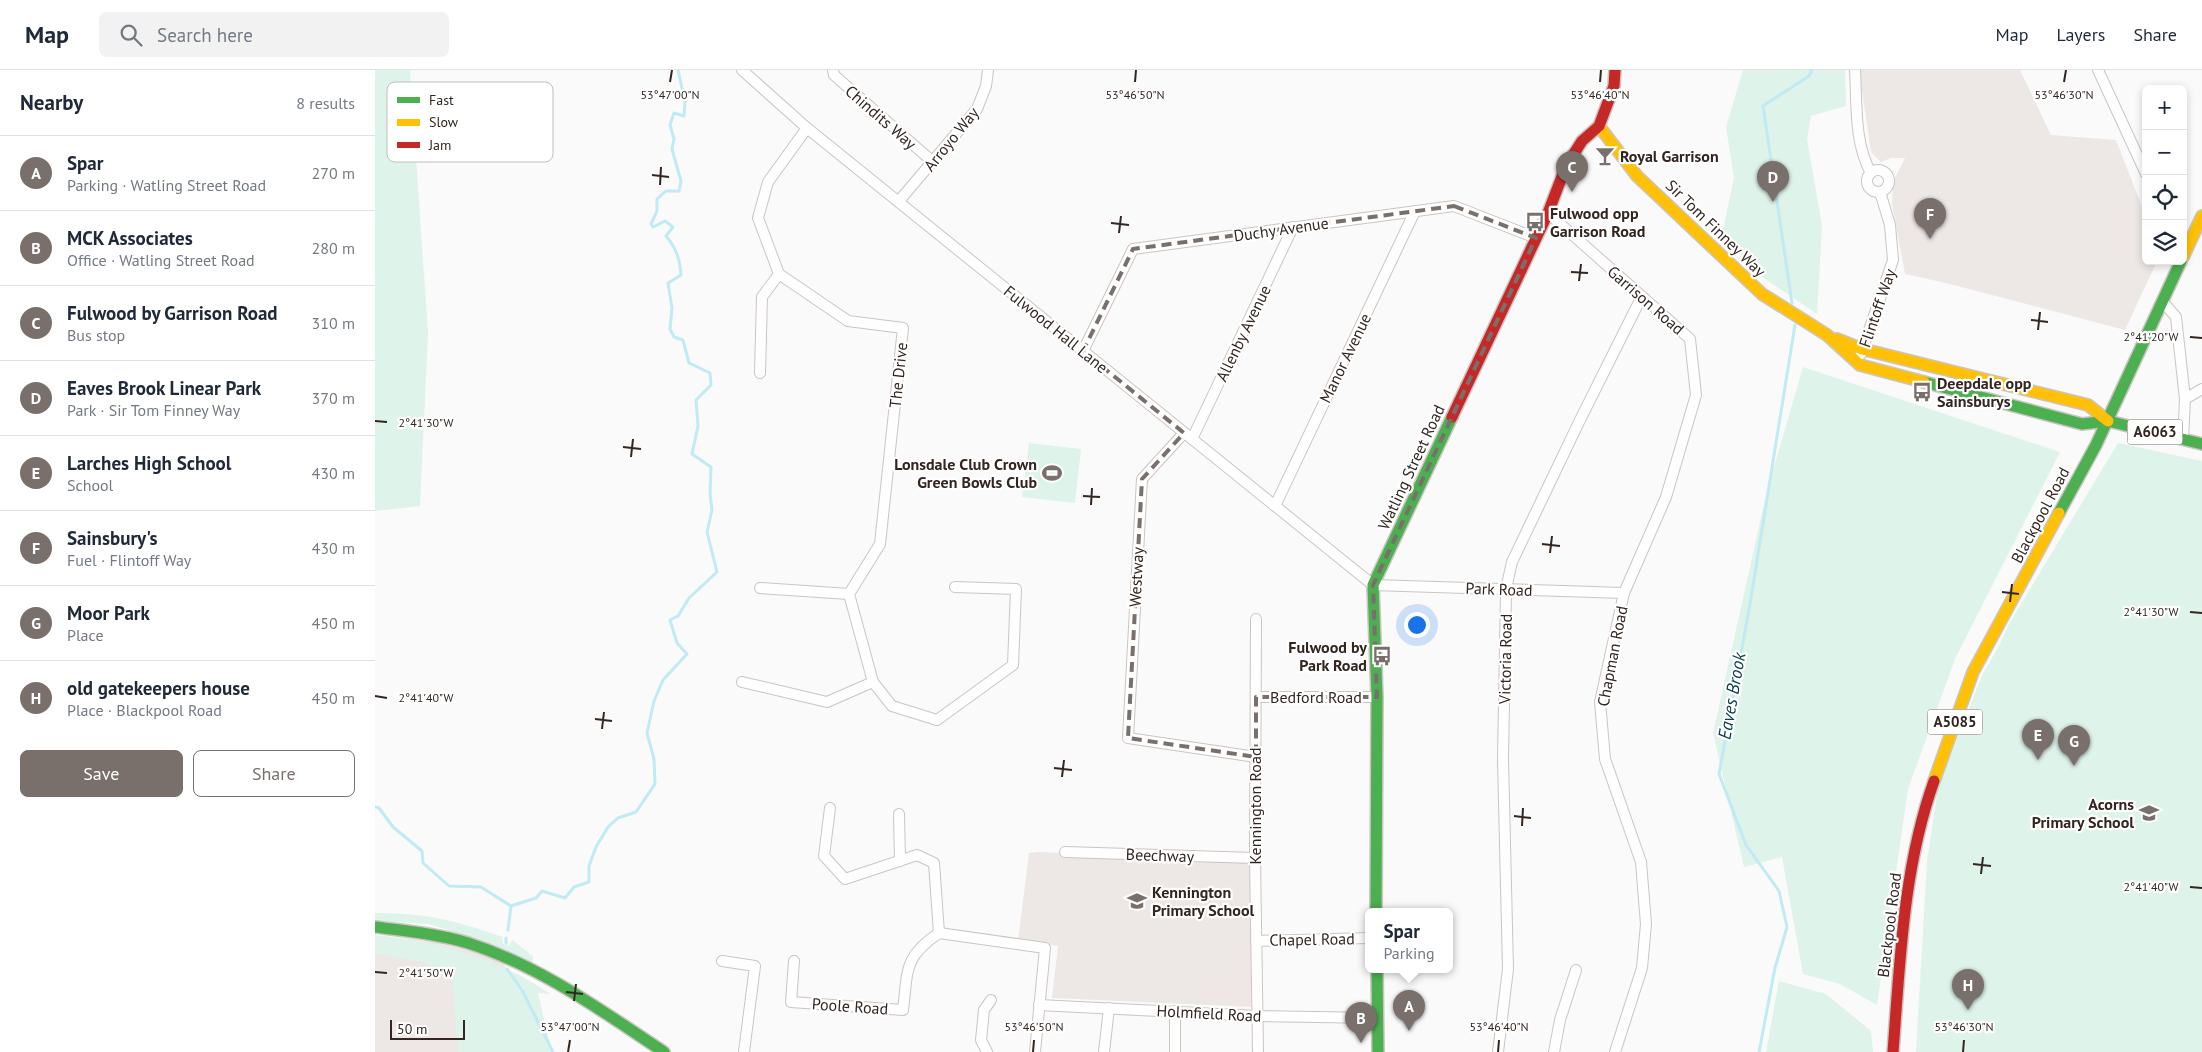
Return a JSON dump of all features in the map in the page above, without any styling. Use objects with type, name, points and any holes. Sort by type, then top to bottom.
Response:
[{"type":"main road","name":"Watling Street Road","points":[[1376,908],[1377,697],[1373,585],[1548,213],[1571,158],[1581,141],[1599,126],[1614,86],[1615,70]]},
{"type":"main road","name":"Sir Tom Finney Way","points":[[1599,126],[1637,176],[1761,294],[1827,335],[1862,349],[2088,405],[2108,421]]},
{"type":"main road","name":"Blackpool Road","points":[[2187,248],[2202,216]]},
{"type":"main road","name":"Blackpool Road","points":[[1893,1052],[1905,901],[1928,798],[1973,672],[2108,421],[2179,265]]},
{"type":"main road","name":"Sir Tom Finney Way","points":[[1827,335],[1860,365],[2082,424],[2108,421],[2143,428],[2202,444]]},
{"type":"main road","points":[[375,927],[413,931],[478,946],[520,965],[577,995],[664,1052]]},
{"type":"main road","points":[[1377,973],[1378,1052]]},
{"type":"street","name":"Fulwood Hall Lane","points":[[742,70],[807,128],[1373,585]]},
{"type":"street","name":"Chindits Way","points":[[833,70],[834,75],[933,162]]},
{"type":"street","name":"Arroyo Way","points":[[899,201],[977,109],[986,86],[988,70]]},
{"type":"street","name":"Flintoff Way","points":[[1855,70],[1859,137],[1864,160],[1871,172]]},
{"type":"street","points":[[2098,70],[2142,165]]},
{"type":"street","points":[[760,373],[762,297],[779,274],[758,218],[768,182],[807,128]]},
{"type":"street","name":"Flintoff Way","points":[[1881,171],[1888,178],[1887,188],[1880,192],[1875,192],[1868,187],[1867,180],[1871,172],[1881,171]]},
{"type":"street","name":"Flintoff Way","points":[[1860,365],[1862,349],[1893,260],[1890,225],[1880,192]]},
{"type":"street","name":"Duchy Avenue","points":[[1083,351],[1133,249],[1454,206],[1536,238]]},
{"type":"street","name":"Manor Avenue","points":[[1275,506],[1415,211]]},
{"type":"street","name":"Garrison Road","points":[[1548,213],[1690,338],[1696,395],[1666,497]]},
{"type":"street","name":"Allenby Avenue","points":[[1188,436],[1293,228]]},
{"type":"street","name":"The Drive","points":[[779,274],[848,321],[903,328],[880,544],[849,594]]},
{"type":"street","name":"Victoria Road","points":[[1498,1052],[1508,969],[1503,759],[1507,589],[1512,562],[1642,296]]},
{"type":"street","points":[[2163,302],[2176,317],[2185,399],[2183,440]]},
{"type":"street","points":[[2185,399],[2202,389]]},
{"type":"street","name":"Westway","points":[[1188,436],[1142,479],[1128,738],[1256,757]]},
{"type":"street","name":"Chapman Road","points":[[1615,1052],[1642,968],[1645,924],[1641,862],[1605,759],[1600,702],[1624,593],[1666,497]]},
{"type":"street","name":"Park Road","points":[[1373,585],[1624,593]]},
{"type":"street","points":[[760,588],[849,594],[873,682],[892,706],[937,720],[1013,665],[1016,590],[955,588]]},
{"type":"street","name":"Kennington Road","points":[[1256,619],[1255,884],[1258,1052]]},
{"type":"street","points":[[742,682],[827,702],[873,682]]},
{"type":"street","name":"Bedford Road","points":[[1255,697],[1377,697]]},
{"type":"street","points":[[829,808],[824,856],[845,879],[917,855],[934,863],[939,933],[1045,948],[1035,1052]]},
{"type":"street","points":[[899,814],[900,861]]},
{"type":"street","name":"Beechway","points":[[1065,852],[1255,858]]},
{"type":"street","name":"Poole Road","points":[[793,961],[791,1002],[903,1010],[909,964],[921,945],[939,933]]},
{"type":"street","name":"Chapel Road","points":[[1256,941],[1365,938]]},
{"type":"street","points":[[722,961],[755,966],[744,1052]]},
{"type":"street","points":[[1554,1052],[1560,1020],[1576,970]]},
{"type":"street","points":[[987,1052],[981,1040],[984,1010],[991,1000]]},
{"type":"street","name":"Holmfield Road","points":[[1039,1005],[1258,1016],[1378,1018]]},
{"type":"street","points":[[1104,1052],[1109,1008]]},
{"type":"street","points":[[1175,1011],[1175,1052]]},
{"type":"highlighted area","points":[[1454,206],[1536,238],[1373,585],[1377,697],[1256,697],[1256,757],[1128,738],[1142,479],[1184,433],[1083,351],[1133,249]]},
{"type":"shaded area","points":[[1859,70],[2020,70],[2051,135],[2116,140],[2142,207],[2142,265],[2155,265],[2125,330],[1905,274],[1892,204],[1893,182],[1905,158],[1891,158],[1881,162],[1871,152]]},
{"type":"shaded area","name":"Kennington Primary School","points":[[1029,853],[1251,861],[1251,1007],[1052,998],[1058,946],[1018,941]]},
{"type":"shaded area","points":[[375,935],[433,942],[474,952],[503,963],[548,1052],[375,1052]]},
{"type":"green space","points":[[375,70],[410,70],[411,82],[387,82],[387,162],[416,162],[428,333],[420,506],[375,511]]},
{"type":"green space","points":[[1743,70],[1845,70],[1846,106],[1811,116],[1807,139],[1822,226],[1817,314],[1759,275],[1722,234],[1734,178],[1726,127]]},
{"type":"green space","points":[[1803,367],[2060,452],[1955,659],[1908,789],[1877,1005],[1840,984],[1803,974],[1782,857],[1744,867],[1713,733],[1767,491]]},
{"type":"green space","name":"Lonsdale Club Crown Green Bowls Club","points":[[1029,443],[1081,449],[1075,503],[1022,497]]},
{"type":"green space","points":[[2118,443],[2202,461],[2202,1052],[1916,1052],[1927,862],[1938,788],[1982,675],[2009,624]]},
{"type":"green space","points":[[375,913],[424,916],[471,926],[502,937],[503,944],[510,945],[512,940],[533,956],[533,962],[528,962],[486,942],[429,924],[375,921]]},
{"type":"green space","points":[[375,936],[423,942],[467,953],[509,970],[551,994],[538,993],[553,1052],[458,1052],[453,981],[425,963],[386,955],[375,955]]},
{"type":"green space","points":[[1779,981],[1826,994],[1871,1031],[1873,1052],[1766,1052]]},
{"type":"waterway","points":[[511,906],[536,898],[542,891],[565,898],[574,887],[589,882],[589,866],[596,847],[608,827],[618,818],[636,812],[655,784],[654,759],[647,733],[654,701],[663,680],[687,654],[677,643],[670,620],[678,616],[689,598],[717,572],[707,532],[712,510],[710,494],[711,467],[692,454],[698,426],[696,400],[711,385],[710,373],[689,363],[683,340],[674,337],[670,329],[672,308],[668,283],[681,275],[680,264],[677,254],[666,236],[673,227],[665,221],[653,227],[651,224],[657,211],[657,199],[666,191],[679,191],[681,181],[672,149],[674,139],[670,125],[674,113],[684,116],[685,102],[678,70]]},
{"type":"waterway","name":"Eaves Brook","points":[[1792,303],[1763,106],[1809,76],[1812,70]]},
{"type":"waterway","name":"Eaves Brook","points":[[1759,1052],[1775,968],[1787,927],[1779,891],[1746,845],[1719,774],[1750,604],[1795,325]]},
{"type":"waterway","points":[[375,807],[379,808],[393,827],[422,851],[423,863],[449,886],[481,887],[511,906],[508,930]]},
{"type":"waterway","points":[[506,938],[506,943]]},
{"type":"waterway","points":[[507,969],[522,990],[553,1052]]},
{"type":"traffic: fast","points":[[2059,513],[2096,445],[2179,265]]},
{"type":"traffic: fast","points":[[1924,382],[2082,424],[2108,421]]},
{"type":"traffic: fast","points":[[1376,908],[1377,697],[1373,585],[1452,417]]},
{"type":"traffic: fast","points":[[2108,421],[2202,444]]},
{"type":"traffic: fast","points":[[375,927],[445,937],[495,953],[570,991],[664,1052]]},
{"type":"traffic: fast","points":[[1377,973],[1378,1052]]},
{"type":"traffic: slow","points":[[1599,126],[1637,176],[1762,294],[1827,335],[1860,365],[1924,382]]},
{"type":"traffic: slow","points":[[2187,248],[2202,216]]},
{"type":"traffic: slow","points":[[1837,339],[1862,349],[2088,405],[2108,421]]},
{"type":"traffic: slow","points":[[1934,781],[1973,672],[2059,513]]},
{"type":"traffic: jam","points":[[1452,417],[1548,213],[1566,166],[1582,141],[1599,126],[1614,86],[1615,70]]},
{"type":"traffic: jam","points":[[1893,1052],[1901,949],[1909,881],[1915,847],[1934,781]]},
{"type":"place","name":"Royal Garrison","points":[[1605,156]]},
{"type":"place","name":"Fulwood by Garrison Road","points":[[1572,192]]},
{"type":"place","name":"Eaves Brook Linear Park","points":[[1773,202]]},
{"type":"place","name":"Fulwood opp Garrison Road","points":[[1535,222]]},
{"type":"place","name":"Sainsbury's","points":[[1930,239]]},
{"type":"place","name":"Deepdale opp Sainsburys","points":[[1922,392]]},
{"type":"place","name":"Lonsdale Club Crown Green Bowls Club","points":[[1052,473]]},
{"type":"place","name":"Fulwood by Park Road","points":[[1382,656]]},
{"type":"place","name":"Larches High School","points":[[2038,760]]},
{"type":"place","name":"Moor Park","points":[[2074,766]]},
{"type":"place","name":"Acorns Primary School","points":[[2149,813]]},
{"type":"place","name":"Kennington Primary School","points":[[1137,901]]},
{"type":"place","name":"old gatekeepers house","points":[[1968,1010]]},
{"type":"place","name":"Spar","points":[[1409,1031]]},
{"type":"place","name":"MCK Associates","points":[[1361,1043]]}]
